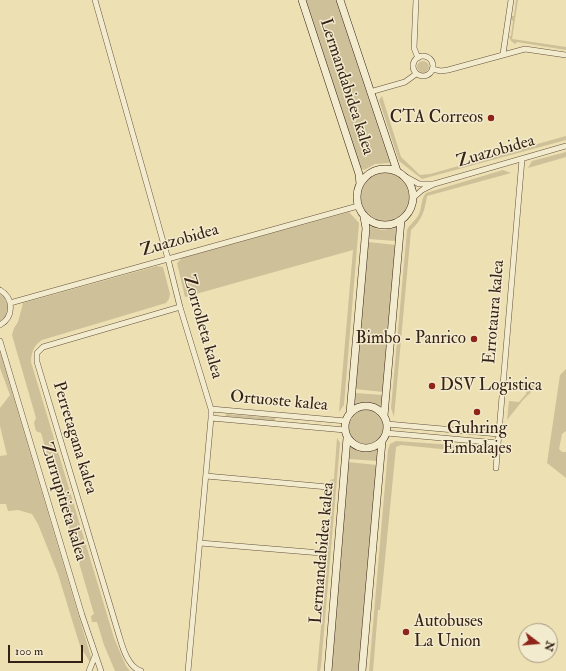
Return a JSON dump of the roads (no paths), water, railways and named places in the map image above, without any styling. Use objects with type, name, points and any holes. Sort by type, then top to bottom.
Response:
[{"type":"street","name":"Zorrolleta kalea","points":[[95,0],[168,259],[180,307],[211,410],[188,671]]},
{"type":"street","name":"Lermandabidea kalea","points":[[302,0],[359,174],[360,184]]},
{"type":"street","name":"Lermandabidea kalea","points":[[340,0],[397,171]]},
{"type":"street","points":[[416,0],[414,48],[418,58]]},
{"type":"street","points":[[503,54],[511,0]]},
{"type":"street","points":[[432,69],[441,71],[448,70],[525,49],[566,55]]},
{"type":"street","points":[[423,57],[429,59],[432,63],[432,69],[427,75],[422,76],[416,74],[413,66],[418,58],[423,57]]},
{"type":"street","points":[[370,92],[405,82],[416,74]]},
{"type":"street","name":"Zuazobidea","points":[[413,198],[422,190],[434,184],[566,146]]},
{"type":"street","name":"Errotaura kalea","points":[[496,468],[522,159]]},
{"type":"street","points":[[364,217],[375,224],[382,225],[389,225],[401,220],[410,210],[413,198],[412,187],[406,177],[391,169],[378,170],[366,176],[360,184],[357,199],[358,206],[364,217],[366,228],[350,413],[346,421],[346,434],[354,445],[364,448],[374,447],[382,441],[386,434],[387,424],[384,416],[401,220]]},
{"type":"street","name":"Zuazobidea","points":[[406,177],[420,184],[434,184]]},
{"type":"street","name":"Zuazobidea","points":[[10,304],[358,206]]},
{"type":"street","points":[[0,290],[6,295],[10,304],[9,315],[0,325]]},
{"type":"street","name":"Perretagana kalea","points":[[141,671],[136,670],[131,664],[118,632],[37,362],[37,353],[43,347],[180,307]]},
{"type":"street","name":"Zurrupitieta kalea","points":[[0,340],[95,656],[101,671]]},
{"type":"street","points":[[350,413],[362,406],[368,406],[374,408],[384,416]]},
{"type":"street","name":"Ortuoste kalea","points":[[211,410],[346,421]]},
{"type":"street","name":"Ortuoste kalea","points":[[211,418],[346,434]]},
{"type":"street","points":[[387,424],[499,434]]},
{"type":"street","points":[[456,439],[457,430]]},
{"type":"street","name":"Lermandabidea kalea","points":[[328,671],[346,434]]},
{"type":"street","points":[[386,434],[498,443]]},
{"type":"street","points":[[362,671],[382,441]]},
{"type":"street","points":[[206,476],[328,487]]},
{"type":"street","points":[[200,543],[321,553]]},
{"type":"street","points":[[89,671],[95,656]]},
{"type":"place","name":"CTA Correos","points":[[491,118]]},
{"type":"place","name":"Bimbo - Panrico","points":[[474,339]]},
{"type":"place","name":"DSV Logistica","points":[[432,386]]},
{"type":"place","name":"Guhring Embalajes","points":[[477,412]]},
{"type":"place","name":"Autobuses La Union","points":[[406,632]]}]
